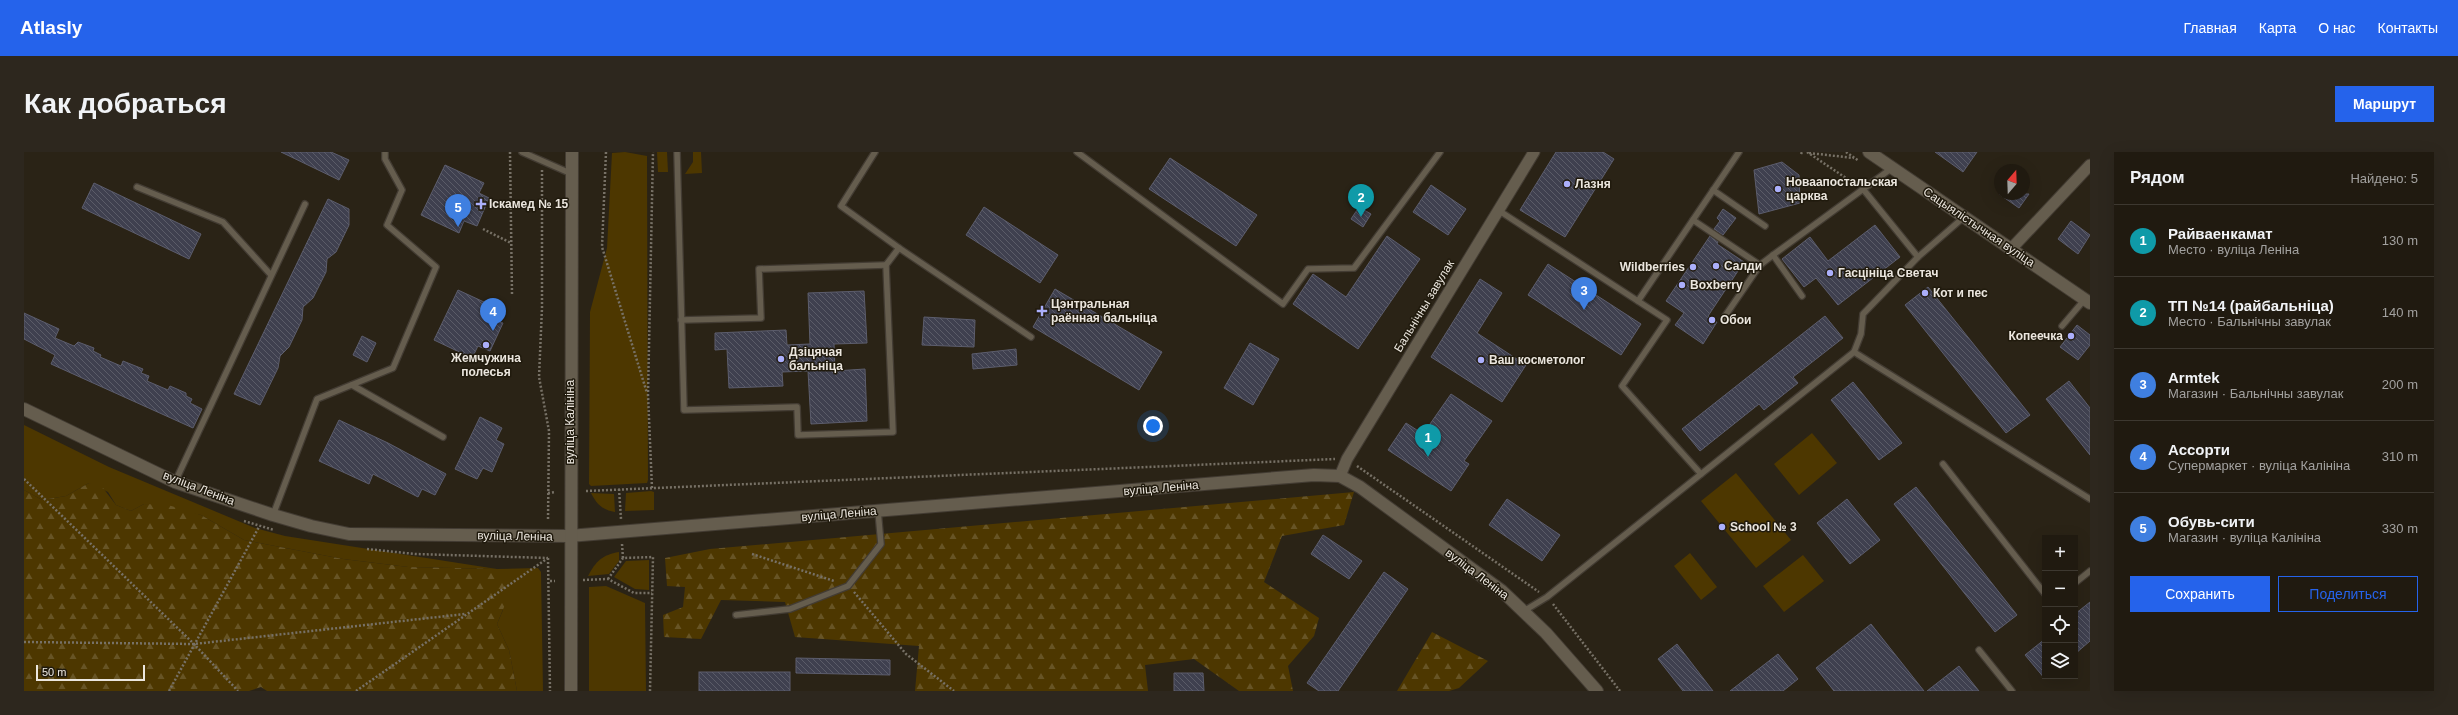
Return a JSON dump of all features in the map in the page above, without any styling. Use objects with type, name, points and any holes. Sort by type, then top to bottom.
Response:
[{"type":"street","name":"вуліца Калініна","points":[[571,691],[570,536],[572,152]]},
{"type":"street","name":"Бальнічны завулак","points":[[1340,476],[1347,459],[1534,152]]},
{"type":"street","name":"Сацыялістычная вуліца","points":[[1869,152],[2088,301]]},
{"type":"street","points":[[2011,249],[2090,165]]},
{"type":"street","name":"вуліца Леніна","points":[[24,409],[175,482],[273,516],[310,526],[349,534],[570,536],[1299,477],[1340,476],[1360,487],[1502,591],[1546,633],[1597,691]]},
{"type":"lane","points":[[273,516],[317,399],[393,368],[436,267],[387,225],[402,190],[385,159],[385,152]]},
{"type":"lane","points":[[522,152],[542,163],[572,174]]},
{"type":"lane","points":[[677,152],[684,410],[798,407],[798,435],[893,432],[886,265],[899,248]]},
{"type":"lane","points":[[875,152],[841,206],[899,248],[1031,337]]},
{"type":"lane","points":[[1077,152],[1283,304],[1308,269],[1354,268],[1440,152]]},
{"type":"lane","points":[[1638,301],[1739,152]]},
{"type":"lane","points":[[1722,319],[1760,265],[1892,168]]},
{"type":"lane","points":[[137,188],[223,222],[271,275]]},
{"type":"lane","points":[[1863,189],[1918,257]]},
{"type":"lane","points":[[1713,190],[1765,226]]},
{"type":"lane","points":[[175,482],[305,204]]},
{"type":"lane","points":[[1498,210],[1667,320],[1622,386],[1701,474]]},
{"type":"lane","points":[[1524,611],[1547,597],[1854,352],[1861,334],[1863,314],[1918,257],[1964,217]]},
{"type":"lane","points":[[1693,220],[1760,265]]},
{"type":"lane","points":[[1773,255],[1802,296]]},
{"type":"lane","points":[[681,320],[760,318],[759,269],[886,265]]},
{"type":"lane","points":[[2062,326],[2088,301]]},
{"type":"lane","points":[[1854,352],[2090,499]]},
{"type":"lane","points":[[352,385],[443,437]]},
{"type":"lane","points":[[1943,464],[2042,590]]},
{"type":"lane","points":[[736,615],[790,609],[848,586],[881,544],[878,511]]},
{"type":"lane","points":[[2078,581],[2090,571]]},
{"type":"lane","points":[[1979,650],[2012,691]]},
{"type":"path","points":[[510,152],[512,294]]},
{"type":"path","points":[[606,152],[602,247],[648,396]]},
{"type":"path","points":[[652,488],[648,396],[653,152]]},
{"type":"path","points":[[1808,153],[1855,158]]},
{"type":"path","points":[[1808,153],[1863,189]]},
{"type":"path","points":[[542,163],[542,308],[539,377],[549,431],[548,521]]},
{"type":"path","points":[[493,206],[511,203]]},
{"type":"path","points":[[483,229],[511,243]]},
{"type":"path","points":[[586,491],[1347,459],[1547,597],[1620,691]]},
{"type":"path","points":[[24,479],[194,644],[238,691]]},
{"type":"path","points":[[548,493],[555,492]]},
{"type":"path","points":[[170,691],[194,644],[259,527]]},
{"type":"path","points":[[752,554],[848,586],[906,654],[954,691]]},
{"type":"path","points":[[608,579],[623,558],[653,557],[650,691]]},
{"type":"path","points":[[356,691],[465,614],[548,558],[550,582],[550,691]]},
{"type":"path","points":[[581,580],[608,579],[634,593],[652,593]]},
{"type":"path","points":[[550,582],[555,581]]},
{"type":"path","points":[[24,642],[194,644],[465,614]]},
{"type":"green space","points":[[625,152],[647,156],[648,480],[647,483],[591,486],[589,484],[590,312],[607,248],[612,153]]},
{"type":"green space","points":[[657,152],[667,152],[668,172],[658,172]]},
{"type":"green space","points":[[693,152],[701,152],[702,173],[685,174],[693,162]]},
{"type":"green space","points":[[24,425],[109,467],[255,528],[285,536],[497,569],[408,567],[343,559],[244,540],[201,515],[144,504],[131,511],[116,505],[108,492],[89,483],[66,496],[42,500],[24,490]]},
{"type":"green space","points":[[1812,433],[1837,463],[1799,495],[1774,464]]},
{"type":"green space","points":[[1736,473],[1791,540],[1756,568],[1701,501]]},
{"type":"green space","points":[[89,483],[100,484],[116,505],[131,511],[144,504],[168,505],[201,515],[244,540],[343,559],[408,567],[497,569],[508,577],[509,595],[497,624],[509,650],[517,691],[267,691],[261,687],[249,691],[24,691],[24,490],[42,500],[66,496]]},
{"type":"green space","points":[[654,492],[654,510],[625,511],[626,493]]},
{"type":"green space","points":[[1354,492],[1344,525],[1282,536],[1264,582],[1319,618],[1314,636],[1288,666],[1293,691],[1239,691],[1194,659],[1145,665],[1148,691],[915,691],[919,646],[795,637],[785,602],[721,600],[701,639],[664,637],[663,615],[683,607],[685,587],[667,586],[665,558],[710,549]]},
{"type":"green space","points":[[591,493],[614,494],[615,512],[607,510],[601,506]]},
{"type":"green space","points":[[619,552],[619,561],[609,574],[588,576],[600,560],[608,555]]},
{"type":"green space","points":[[1690,553],[1717,587],[1701,600],[1674,566]]},
{"type":"green space","points":[[1803,555],[1824,581],[1784,612],[1763,586]]},
{"type":"green space","points":[[649,560],[649,590],[635,589],[614,577],[626,561]]},
{"type":"green space","points":[[538,568],[541,572],[543,691],[517,691],[509,650],[497,624],[503,610],[497,569]]},
{"type":"green space","points":[[606,586],[645,603],[646,691],[589,691],[589,587]]},
{"type":"green space","points":[[1432,632],[1488,661],[1459,688],[1449,691],[1397,691]]},
{"type":"building","points":[[281,152],[331,152],[349,160],[339,180]]},
{"type":"building","name":"Лазня","points":[[1556,152],[1603,152],[1614,159],[1565,237],[1520,210]]},
{"type":"building","points":[[1935,152],[1977,152],[1963,172]]},
{"type":"building","points":[[1170,158],[1257,215],[1236,246],[1149,189]]},
{"type":"building","name":"Новаапостальская царква","points":[[1782,162],[1799,175],[1800,203],[1759,214],[1754,170]]},
{"type":"building","points":[[445,165],[484,183],[479,193],[489,198],[477,226],[464,221],[459,233],[421,215]]},
{"type":"building","points":[[94,183],[201,234],[189,259],[82,208]]},
{"type":"building","points":[[1431,185],[1466,209],[1448,235],[1413,212]]},
{"type":"building","points":[[328,199],[349,209],[349,225],[336,252],[327,259],[326,272],[313,298],[303,307],[302,320],[289,347],[280,356],[278,368],[260,405],[234,394]]},
{"type":"building","points":[[2008,200],[2025,200],[2019,208]]},
{"type":"building","points":[[984,207],[1058,255],[1040,283],[966,235]]},
{"type":"building","points":[[1359,207],[1371,214],[1363,227],[1351,219]]},
{"type":"building","points":[[1723,209],[1736,218],[1723,235],[1714,229],[1720,221],[1717,218]]},
{"type":"building","points":[[2071,221],[2090,235],[2078,254],[2058,239]]},
{"type":"building","points":[[1875,225],[1900,257],[1838,305],[1816,278],[1804,287],[1782,259],[1810,237],[1828,261]]},
{"type":"building","points":[[1387,236],[1420,259],[1358,349],[1293,304],[1313,274],[1346,297]]},
{"type":"building","points":[[1710,236],[1718,242],[1717,244],[1744,262],[1708,316],[1717,322],[1703,344],[1675,325],[1684,313],[1666,301]]},
{"type":"building","points":[[1548,264],[1641,324],[1621,355],[1528,295]]},
{"type":"building","points":[[1480,279],[1502,293],[1477,333],[1526,365],[1502,402],[1431,357]]},
{"type":"building","points":[[1928,287],[2030,415],[2006,433],[1905,305]]},
{"type":"building","points":[[1055,289],[1162,352],[1139,390],[1033,327]]},
{"type":"building","points":[[458,290],[497,308],[492,318],[503,323],[490,351],[478,346],[472,358],[434,340]]},
{"type":"building","name":"Дзіцячая бальніца","points":[[864,291],[867,343],[834,344],[835,371],[865,369],[867,421],[811,424],[808,371],[782,372],[783,386],[729,388],[727,349],[715,350],[715,333],[786,330],[787,345],[810,344],[808,293]]},
{"type":"building","points":[[24,313],[59,329],[55,338],[74,346],[78,342],[94,348],[93,351],[101,355],[100,357],[121,366],[123,361],[143,369],[141,373],[149,376],[147,381],[168,390],[170,386],[186,393],[186,396],[192,399],[190,403],[202,409],[193,428],[51,364],[55,355],[24,339]]},
{"type":"building","points":[[1825,316],[1843,338],[1793,377],[1798,383],[1764,410],[1759,404],[1700,451],[1682,429]]},
{"type":"building","points":[[924,317],[975,320],[974,347],[922,345]]},
{"type":"building","points":[[2077,325],[2090,335],[2090,345],[2078,360],[2060,347]]},
{"type":"building","points":[[362,336],[376,343],[367,362],[353,355]]},
{"type":"building","points":[[1250,343],[1279,359],[1253,405],[1224,388]]},
{"type":"building","points":[[1016,349],[1017,365],[973,369],[972,354]]},
{"type":"building","points":[[2069,381],[2090,408],[2090,455],[2046,399]]},
{"type":"building","points":[[1853,382],[1902,443],[1879,460],[1831,400]]},
{"type":"building","points":[[1451,394],[1492,421],[1464,461],[1469,464],[1451,491],[1388,450],[1406,423],[1423,434]]},
{"type":"building","points":[[480,417],[502,428],[496,440],[504,444],[492,472],[483,468],[477,479],[455,469]]},
{"type":"building","points":[[339,420],[388,443],[446,474],[435,495],[422,489],[418,497],[373,474],[369,484],[319,461]]},
{"type":"building","points":[[1916,487],[2017,615],[1995,632],[1894,504]]},
{"type":"building","points":[[1507,499],[1560,535],[1542,561],[1489,525]]},
{"type":"building","points":[[1847,499],[1880,540],[1850,564],[1817,523]]},
{"type":"building","points":[[1323,535],[1362,561],[1349,579],[1311,554]]},
{"type":"building","points":[[1384,572],[1408,589],[1338,691],[1319,691],[1307,683]]},
{"type":"building","points":[[2090,602],[2090,641],[2078,651],[2078,643],[2078,612]]},
{"type":"building","points":[[1871,624],[1924,691],[1834,691],[1816,668]]},
{"type":"building","points":[[2042,641],[2042,675],[2025,655]]},
{"type":"building","points":[[1677,644],[1713,691],[1683,691],[1658,659]]},
{"type":"building","points":[[1778,654],[1798,679],[1783,691],[1730,691]]},
{"type":"building","points":[[796,658],[890,660],[890,675],[796,673]]},
{"type":"building","points":[[1959,666],[1979,691],[1927,691]]},
{"type":"building","points":[[699,672],[790,672],[790,691],[699,691]]},
{"type":"building","points":[[1174,673],[1203,673],[1204,691],[1174,691]]},
{"type":"place","name":"Лазня","points":[[1567,184]]},
{"type":"place","name":"Новаапостальская царква","points":[[1778,189]]},
{"type":"place","name":"Іскамед № 15","points":[[481,204]]},
{"type":"place","name":"ТП №14 (райбальніца)","points":[[1361,217]]},
{"type":"place","name":"Обувь-сити","points":[[458,227]]},
{"type":"place","name":"Салди","points":[[1716,266]]},
{"type":"place","name":"Wildberries","points":[[1693,267]]},
{"type":"place","name":"Гасцініца Светач","points":[[1830,273]]},
{"type":"place","name":"Boxberry","points":[[1682,285]]},
{"type":"place","name":"Кот и пес","points":[[1925,293]]},
{"type":"place","name":"Armtek","points":[[1584,310]]},
{"type":"place","name":"Цэнтральная раённая бальніца","points":[[1042,311]]},
{"type":"place","name":"Обои","points":[[1712,320]]},
{"type":"place","name":"Ассорти","points":[[493,331]]},
{"type":"place","name":"Копеечка","points":[[2071,336]]},
{"type":"place","name":"Жемчужина полесья","points":[[486,345]]},
{"type":"place","name":"Дзіцячая бальніца","points":[[781,359]]},
{"type":"place","name":"Ваш косметолог","points":[[1481,360]]},
{"type":"place","name":"Райваенкамат","points":[[1428,457]]},
{"type":"place","name":"School № 3","points":[[1722,527]]}]
